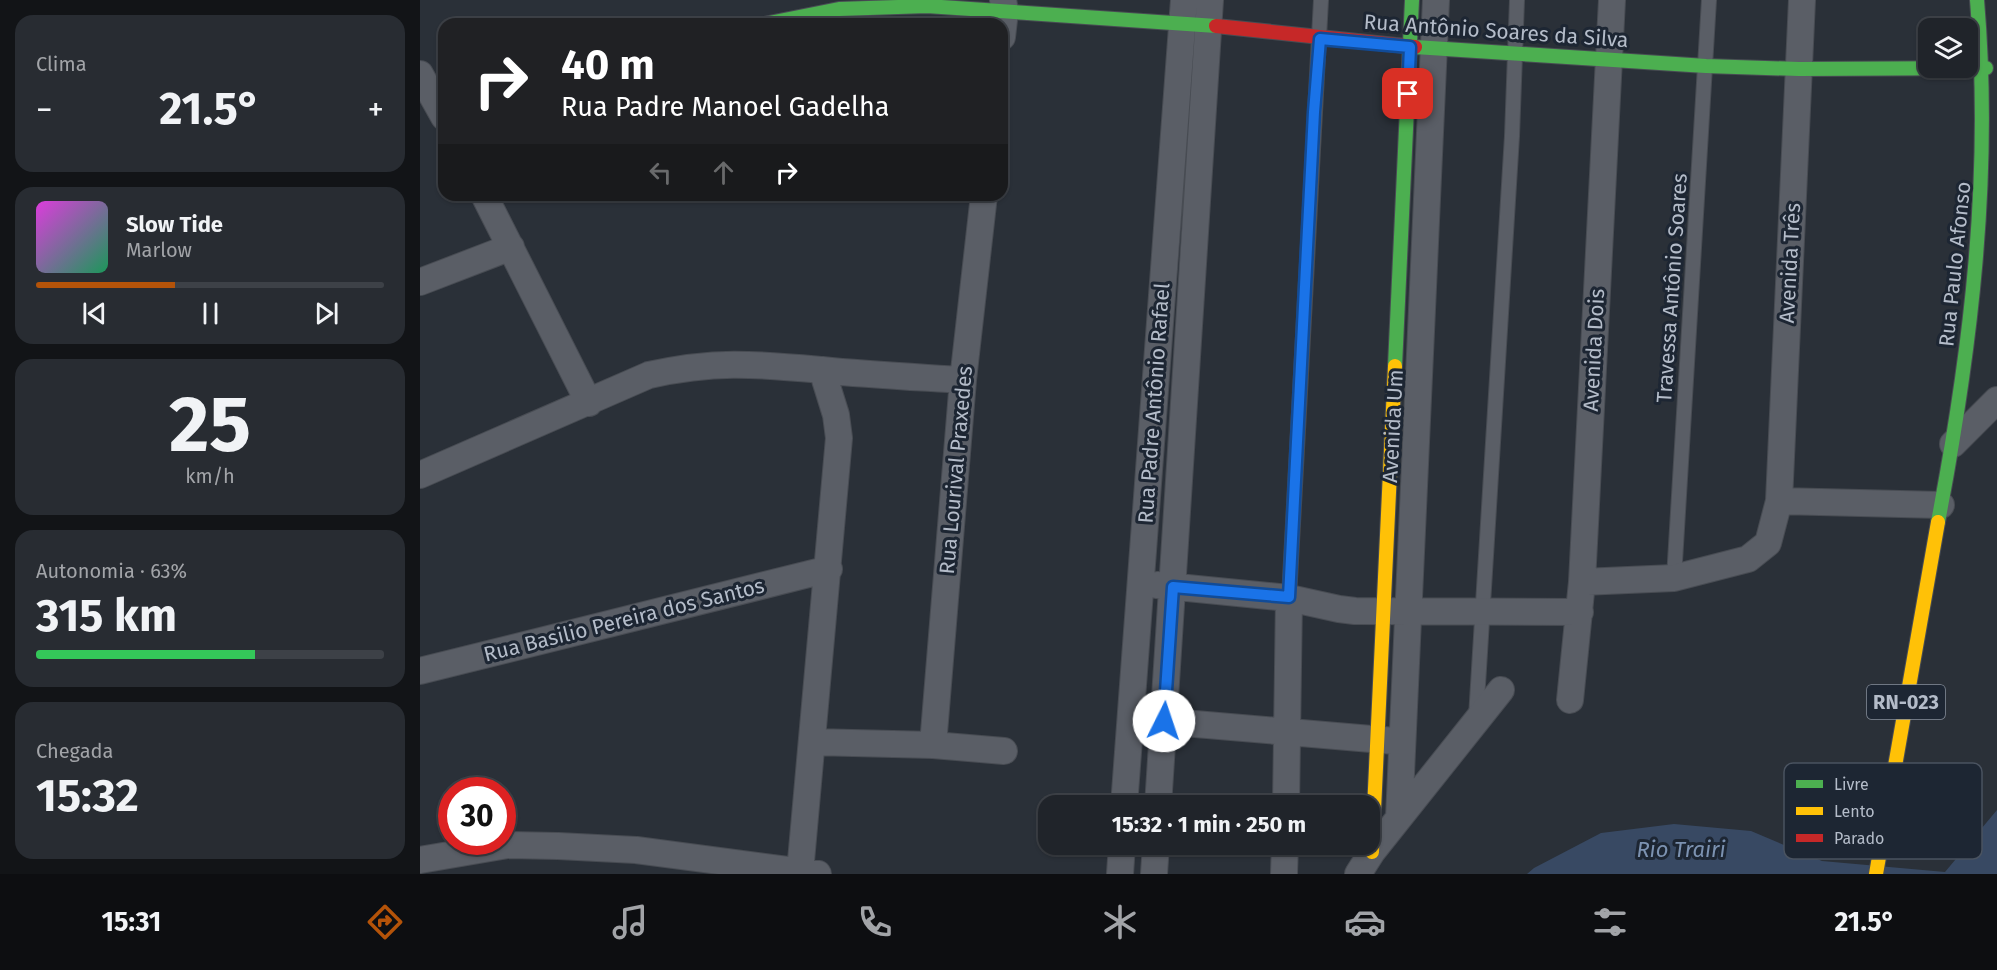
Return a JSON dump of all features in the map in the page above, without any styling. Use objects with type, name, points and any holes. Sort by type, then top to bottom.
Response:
[{"type":"street","name":"Rua Padre Antônio Rafael","points":[[1159,795],[1210,0]]},
{"type":"street","name":"Avenida Um","points":[[1380,800],[1389,741],[1421,48],[1412,0]]},
{"type":"street","name":"Avenida Um","points":[[1421,48],[1436,0]]},
{"type":"street","name":"Avenida Dois","points":[[1570,700],[1582,582],[1612,0]]},
{"type":"street","name":"Avenida Três","points":[[1776,513],[1802,0]]},
{"type":"street","name":"Rua Paulo Afonso","points":[[1939,518],[1970,334],[1983,221],[1987,139],[1986,68],[1977,0]]},
{"type":"street","name":"Rua Antônio Soares da Silva","points":[[786,18],[837,4],[1184,11],[1209,25],[1320,39],[1421,48],[1706,66],[1799,69],[1986,68]]},
{"type":"street","name":"Rua Padre Antônio Rafael","points":[[1125,795],[1184,11]]},
{"type":"street","points":[[420,74],[438,113]]},
{"type":"street","points":[[487,201],[589,403]]},
{"type":"street","name":"Rua Lourival Praxedes","points":[[933,745],[963,380],[983,201]]},
{"type":"street","points":[[420,282],[511,247]]},
{"type":"street","points":[[420,475],[649,375],[682,367],[725,363],[764,363],[822,370],[963,380]]},
{"type":"street","points":[[420,860],[508,844],[636,850],[697,866],[809,873],[813,742],[838,438],[831,396],[822,370]]},
{"type":"street","points":[[1953,444],[1997,400]]},
{"type":"street","points":[[1582,582],[1674,578],[1748,559],[1768,543],[1776,513],[1939,518]]},
{"type":"street","name":"RN-023","points":[[1896,763],[1939,518]]},
{"type":"street","name":"Rua Basilio Pereira dos Santos","points":[[420,671],[829,569]]},
{"type":"street","points":[[1141,584],[1289,597],[1339,609],[1396,612],[1580,612]]},
{"type":"street","points":[[1286,795],[1289,597]]},
{"type":"street","points":[[1380,842],[1501,690]]},
{"type":"street","points":[[1130,719],[1389,741]]},
{"type":"street","name":"Avenida Um","points":[[1389,741],[1399,818]]},
{"type":"street","points":[[813,742],[933,745],[1004,752]]},
{"type":"street","points":[[1120,874],[1121,855]]},
{"type":"street","points":[[1154,874],[1155,855]]},
{"type":"street","points":[[1284,874],[1285,855]]},
{"type":"street","points":[[1358,874],[1370,855]]},
{"type":"street","name":"RN-023","points":[[1876,874],[1879,859]]},
{"type":"lane","points":[[1289,597],[1314,112],[1322,0]]},
{"type":"lane","points":[[1476,721],[1512,136],[1517,0]]},
{"type":"lane","name":"Travessa Antônio Soares","points":[[1674,578],[1709,0]]},
{"type":"water","name":"Rio Trairi","points":[[1997,810],[1997,874],[1527,874],[1534,868],[1601,833],[1674,824],[1751,831],[1784,845],[1784,859],[1817,859],[1945,872],[1956,859],[1982,859],[1982,828]]},
{"type":"traffic: fast","points":[[1395,366],[1412,0]]},
{"type":"traffic: fast","points":[[1938,522],[1960,392],[1976,262],[1982,131],[1977,0]]},
{"type":"traffic: fast","points":[[794,18],[839,9],[927,6],[1216,26]]},
{"type":"traffic: fast","points":[[1415,47],[1706,66],[1799,69],[1986,68]]},
{"type":"traffic: slow","points":[[1375,795],[1395,366]]},
{"type":"traffic: slow","points":[[1896,763],[1938,522]]},
{"type":"traffic: slow","points":[[1876,874],[1879,859]]},
{"type":"traffic: jam","points":[[1216,26],[1415,47]]},
{"type":"route","points":[[1164,721],[1173,587],[1289,597],[1314,112],[1320,39],[1410,47],[1408,94]]}]
